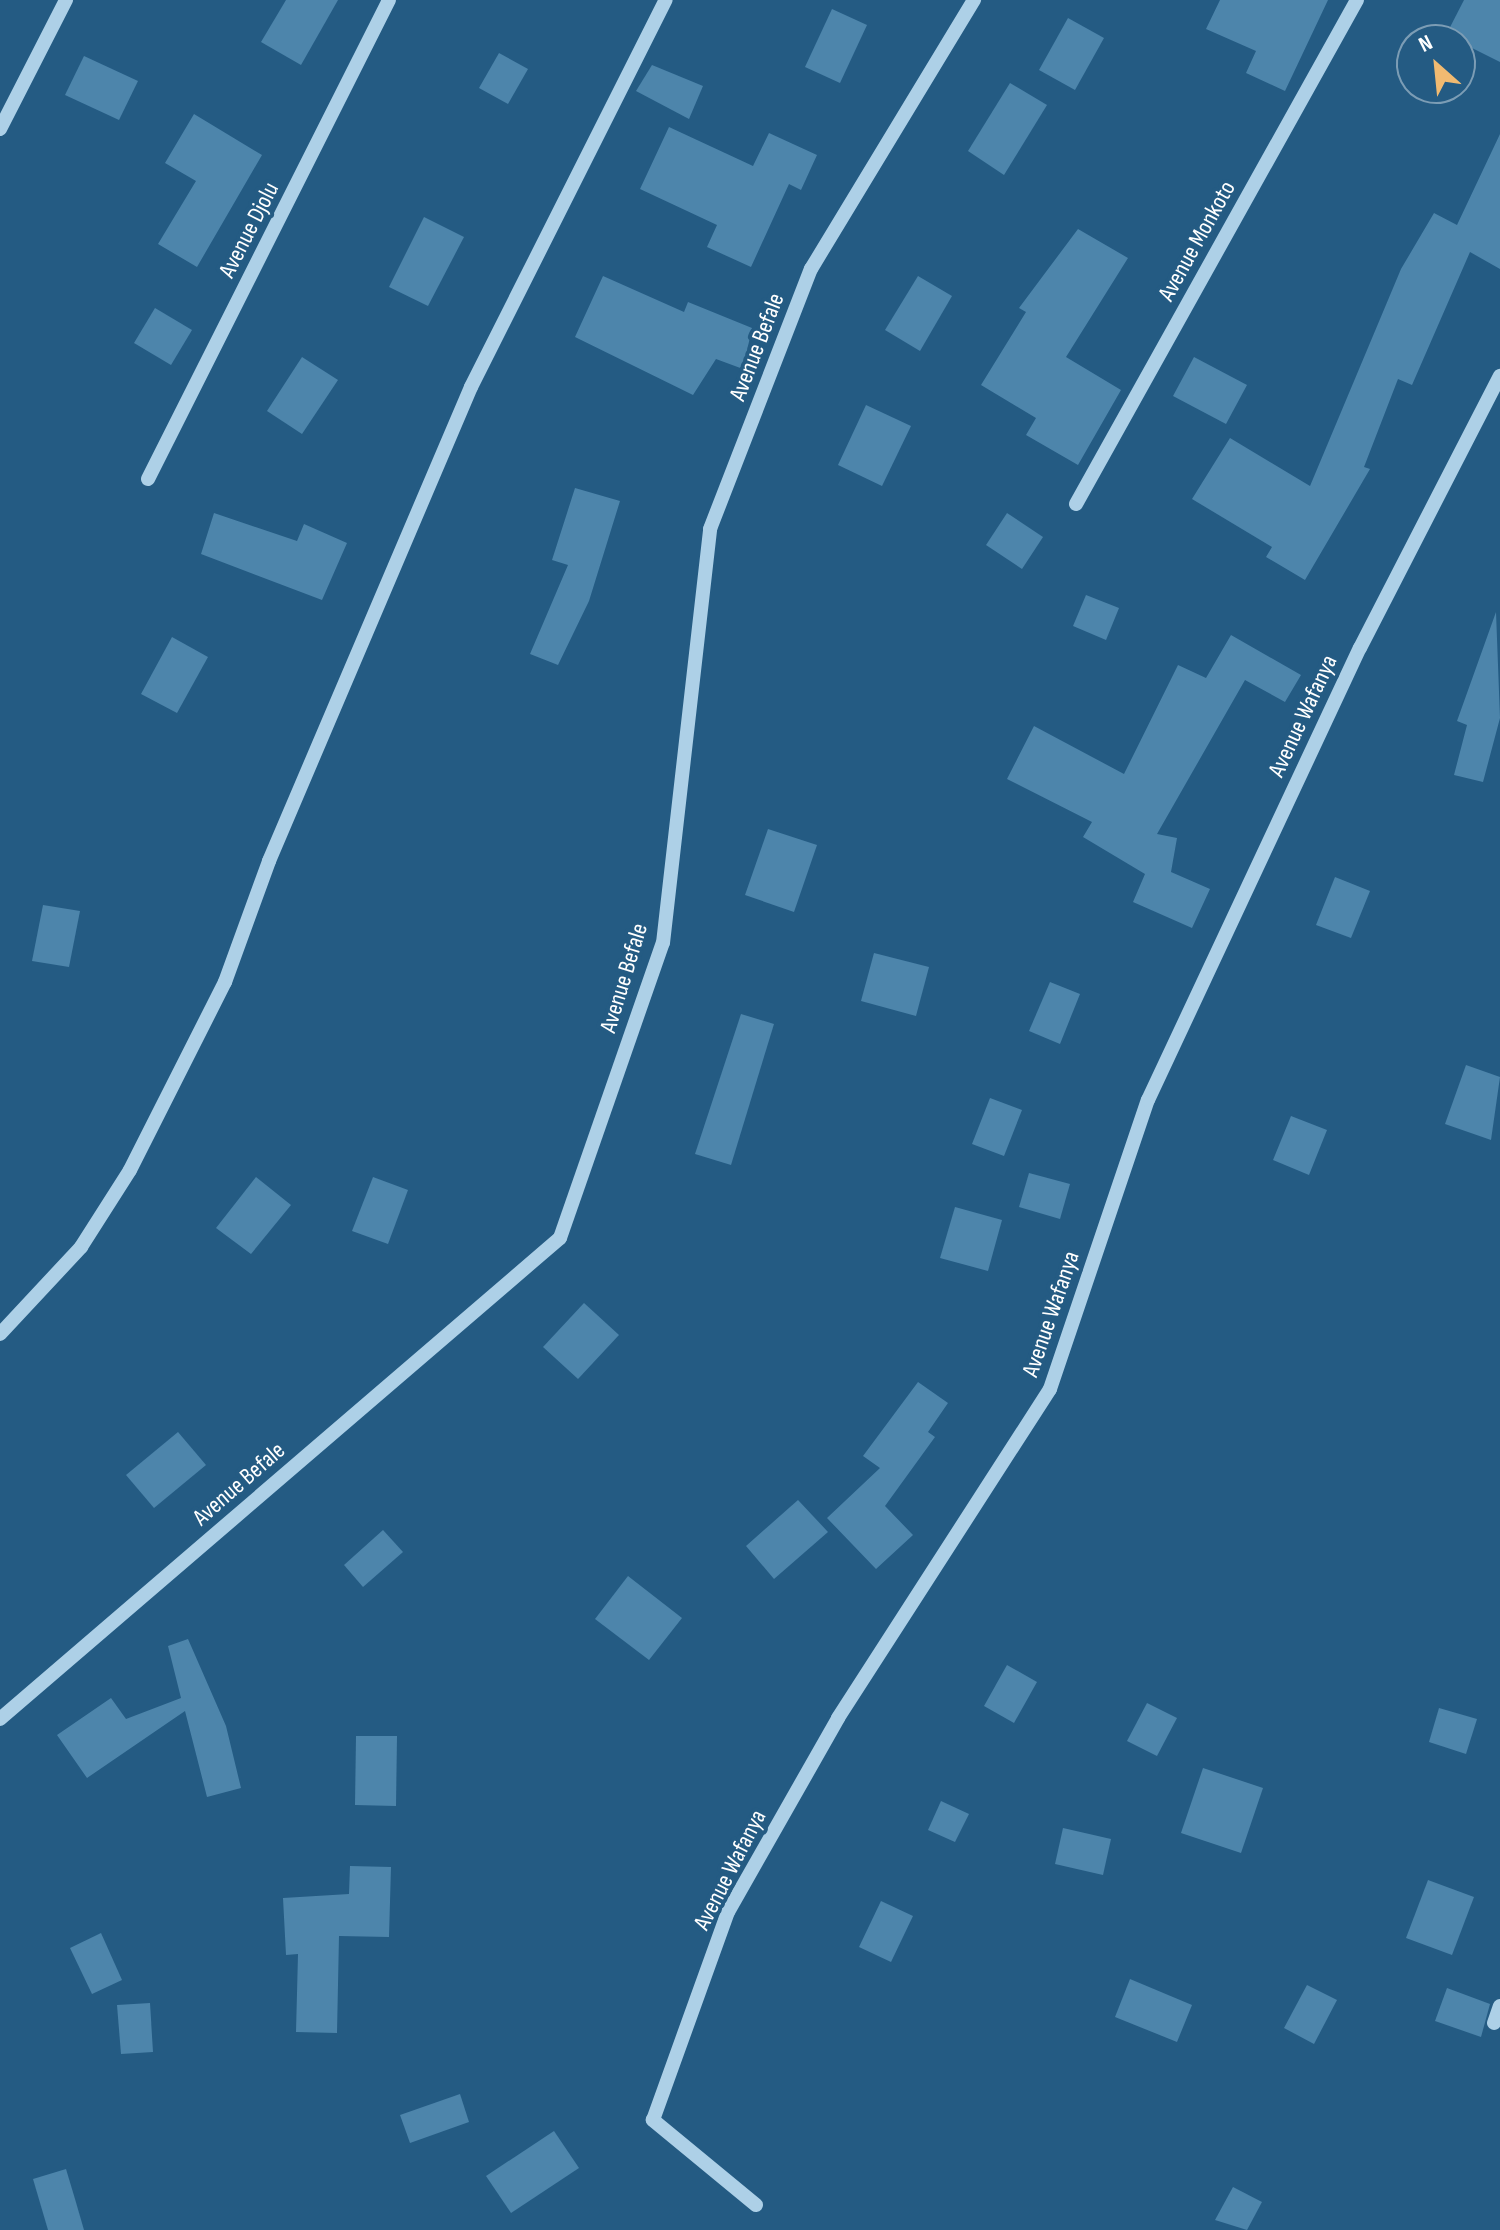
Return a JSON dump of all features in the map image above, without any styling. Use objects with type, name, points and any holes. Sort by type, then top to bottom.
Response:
[{"type":"street","points":[[0,129],[66,0]]},
{"type":"street","name":"Avenue Djolu","points":[[148,479],[389,0]]},
{"type":"street","points":[[0,1334],[81,1247],[130,1170],[225,982],[269,861],[471,387],[666,0]]},
{"type":"street","name":"Avenue Befale","points":[[0,1719],[560,1238],[663,943],[710,529],[811,269],[974,0]]},
{"type":"street","name":"Avenue Monkoto","points":[[1076,504],[1357,0]]},
{"type":"street","name":"Avenue Wafanya","points":[[756,2205],[653,2120],[728,1912],[838,1718],[1050,1389],[1148,1100],[1360,648],[1500,376]]},
{"type":"street","points":[[1494,2023],[1500,2006]]},
{"type":"building","points":[[286,0],[338,0],[301,65],[261,42]]},
{"type":"building","points":[[1220,0],[1328,0],[1285,91],[1246,73],[1256,51],[1206,29]]},
{"type":"building","points":[[1464,0],[1500,0],[1500,62],[1476,50],[1476,24],[1452,24]]},
{"type":"building","points":[[832,9],[867,25],[840,83],[805,67]]},
{"type":"building","points":[[1068,18],[1104,38],[1075,90],[1039,70]]},
{"type":"building","points":[[499,53],[528,69],[508,104],[479,88]]},
{"type":"building","points":[[84,56],[138,81],[119,120],[65,95]]},
{"type":"building","points":[[652,65],[703,86],[689,119],[636,91]]},
{"type":"building","points":[[1010,83],[1047,105],[1004,175],[968,151]]},
{"type":"building","points":[[194,114],[262,155],[197,267],[158,244],[196,181],[165,163]]},
{"type":"building","points":[[669,127],[753,166],[769,133],[817,155],[801,190],[789,184],[751,267],[707,247],[717,225],[640,189]]},
{"type":"building","points":[[1500,134],[1500,269],[1470,252],[1412,385],[1398,379],[1364,467],[1370,469],[1305,580],[1266,557],[1272,547],[1192,499],[1230,438],[1310,486],[1401,269],[1434,213],[1457,225]]},
{"type":"building","points":[[424,217],[464,237],[428,306],[389,287]]},
{"type":"building","points":[[1078,229],[1128,258],[1066,357],[1121,390],[1078,465],[1026,435],[1036,418],[981,385],[1026,312],[1019,308]]},
{"type":"building","points":[[603,276],[684,312],[688,302],[752,328],[743,369],[716,359],[693,395],[575,337]]},
{"type":"building","points":[[918,276],[952,296],[920,351],[885,330]]},
{"type":"building","points":[[155,308],[192,330],[171,365],[134,343]]},
{"type":"building","points":[[302,357],[338,380],[302,434],[267,411]]},
{"type":"building","points":[[1194,357],[1247,385],[1226,424],[1173,396]]},
{"type":"building","points":[[866,405],[911,426],[882,486],[838,465]]},
{"type":"building","points":[[575,488],[620,501],[589,601],[558,665],[530,654],[568,565],[552,560]]},
{"type":"building","points":[[214,513],[297,541],[304,524],[347,543],[322,600],[201,554]]},
{"type":"building","points":[[1007,513],[1043,537],[1022,569],[986,545]]},
{"type":"building","points":[[1086,595],[1119,608],[1106,640],[1073,626]]},
{"type":"building","points":[[1496,612],[1500,718],[1483,782],[1454,775],[1467,725],[1457,721]]},
{"type":"building","points":[[1231,635],[1301,675],[1285,702],[1245,680],[1157,834],[1177,838],[1171,872],[1210,889],[1192,928],[1133,902],[1145,874],[1083,837],[1092,822],[1007,779],[1034,726],[1124,774],[1178,665],[1206,678]]},
{"type":"building","points":[[172,637],[208,657],[177,713],[141,694]]},
{"type":"building","points":[[768,829],[817,845],[794,912],[745,895]]},
{"type":"building","points":[[1335,877],[1370,891],[1351,938],[1316,925]]},
{"type":"building","points":[[43,905],[80,911],[69,967],[32,961]]},
{"type":"building","points":[[874,953],[929,967],[916,1016],[861,1001]]},
{"type":"building","points":[[1050,982],[1080,994],[1060,1044],[1029,1031]]},
{"type":"building","points":[[741,1014],[774,1024],[731,1165],[695,1154]]},
{"type":"building","points":[[1466,1065],[1500,1077],[1491,1140],[1445,1124]]},
{"type":"building","points":[[990,1098],[1022,1110],[1004,1156],[972,1144]]},
{"type":"building","points":[[1291,1116],[1327,1130],[1309,1175],[1273,1160]]},
{"type":"building","points":[[1029,1173],[1070,1184],[1060,1219],[1019,1207]]},
{"type":"building","points":[[256,1177],[291,1205],[251,1254],[216,1228]]},
{"type":"building","points":[[373,1177],[408,1190],[388,1244],[352,1231]]},
{"type":"building","points":[[955,1207],[1002,1220],[988,1271],[940,1258]]},
{"type":"building","points":[[584,1303],[619,1335],[578,1379],[543,1347]]},
{"type":"building","points":[[918,1382],[948,1403],[928,1432],[935,1437],[885,1506],[913,1535],[876,1569],[827,1518],[880,1468],[863,1456]]},
{"type":"building","points":[[178,1432],[206,1465],[154,1508],[126,1475]]},
{"type":"building","points":[[798,1500],[828,1532],[774,1579],[746,1546]]},
{"type":"building","points":[[383,1530],[403,1552],[363,1587],[344,1565]]},
{"type":"building","points":[[628,1576],[682,1618],[649,1660],[595,1619]]},
{"type":"building","points":[[188,1639],[226,1726],[241,1788],[207,1797],[185,1711],[87,1778],[57,1735],[111,1698],[126,1719],[181,1698],[168,1646]]},
{"type":"building","points":[[1007,1665],[1037,1682],[1014,1723],[984,1706]]},
{"type":"building","points":[[1147,1703],[1177,1718],[1157,1756],[1127,1741]]},
{"type":"building","points":[[1439,1708],[1477,1719],[1466,1754],[1429,1742]]},
{"type":"building","points":[[356,1736],[397,1736],[396,1806],[355,1805]]},
{"type":"building","points":[[1203,1768],[1263,1788],[1241,1853],[1181,1833]]},
{"type":"building","points":[[941,1801],[969,1814],[955,1842],[928,1830]]},
{"type":"building","points":[[1063,1828],[1111,1839],[1103,1875],[1055,1864]]},
{"type":"building","points":[[350,1866],[391,1867],[389,1937],[339,1936],[337,2033],[296,2032],[298,1954],[286,1955],[283,1898],[349,1894]]},
{"type":"building","points":[[1428,1880],[1474,1897],[1452,1955],[1406,1938]]},
{"type":"building","points":[[881,1901],[913,1916],[891,1962],[859,1947]]},
{"type":"building","points":[[101,1933],[122,1980],[92,1994],[70,1948]]},
{"type":"building","points":[[1130,1979],[1192,2005],[1177,2042],[1115,2017]]},
{"type":"building","points":[[1307,1985],[1337,2000],[1314,2044],[1284,2028]]},
{"type":"building","points":[[1447,1988],[1490,2004],[1481,2037],[1435,2021]]},
{"type":"building","points":[[150,2003],[153,2052],[121,2054],[117,2005]]},
{"type":"building","points":[[460,2094],[469,2122],[410,2143],[400,2115]]},
{"type":"building","points":[[554,2131],[579,2168],[511,2213],[486,2176]]},
{"type":"building","points":[[66,2169],[84,2230],[48,2230],[33,2179]]},
{"type":"building","points":[[1233,2187],[1262,2202],[1247,2230],[1215,2220]]}]
